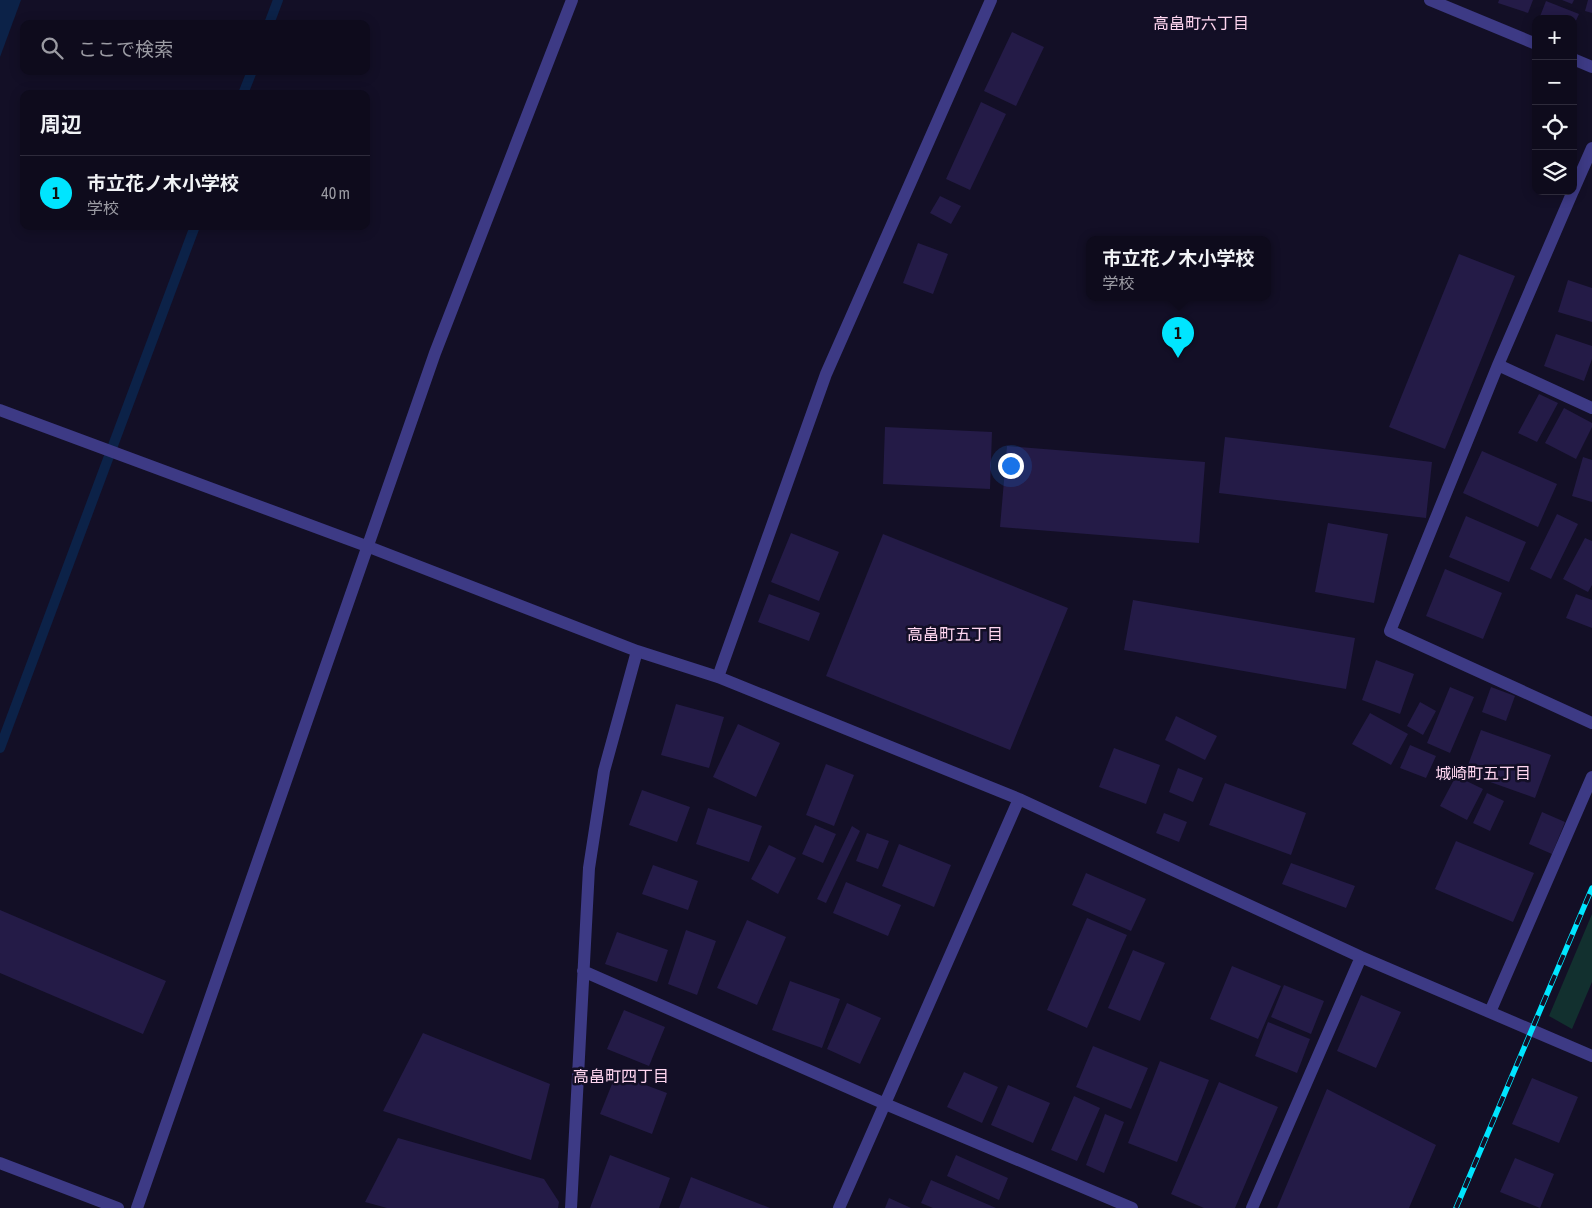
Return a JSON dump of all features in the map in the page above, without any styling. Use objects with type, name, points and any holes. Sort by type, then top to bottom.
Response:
[{"type":"street","points":[[137,1208],[369,547],[435,353],[572,0]]},
{"type":"street","points":[[718,677],[826,374],[991,0]]},
{"type":"street","points":[[1430,0],[1532,42]]},
{"type":"street","points":[[1575,60],[1592,67]]},
{"type":"street","points":[[1577,182],[1592,148]]},
{"type":"street","points":[[1571,195],[1498,365],[1390,631],[1592,724]]},
{"type":"street","points":[[1498,365],[1592,408]]},
{"type":"street","points":[[0,410],[369,547],[637,651],[718,677],[1019,799],[1361,957],[1490,1012],[1497,1017],[1592,1056]]},
{"type":"street","points":[[571,1208],[589,868],[604,771],[637,651]]},
{"type":"street","points":[[1490,1012],[1592,777]]},
{"type":"street","points":[[839,1208],[883,1103],[1019,799]]},
{"type":"street","points":[[1252,1208],[1361,957]]},
{"type":"street","points":[[583,971],[883,1103],[1132,1208]]},
{"type":"street","points":[[0,1163],[118,1208]]},
{"type":"green space","points":[[1592,914],[1592,982],[1572,1029],[1549,1016]]},
{"type":"water","points":[[0,0],[21,0],[0,57]]},
{"type":"building","points":[[1499,0],[1533,0],[1528,13],[1498,3]]},
{"type":"building","points":[[1562,0],[1574,0],[1572,4]]},
{"type":"building","points":[[1588,0],[1592,0],[1592,13],[1585,11]]},
{"type":"building","points":[[1546,1],[1579,14],[1577,18],[1577,15],[1541,15]]},
{"type":"building","points":[[1012,32],[1044,47],[1016,106],[984,91]]},
{"type":"building","points":[[981,102],[1006,114],[970,190],[946,179]]},
{"type":"building","points":[[940,196],[961,206],[951,224],[930,213]]},
{"type":"building","points":[[918,243],[948,254],[933,294],[903,283]]},
{"type":"building","points":[[1459,254],[1515,276],[1445,449],[1389,427]]},
{"type":"building","points":[[1568,280],[1592,288],[1592,322],[1558,312]]},
{"type":"building","points":[[1556,334],[1592,346],[1592,359],[1584,381],[1544,366]]},
{"type":"building","points":[[1539,394],[1558,403],[1537,442],[1518,433]]},
{"type":"building","points":[[1564,408],[1592,423],[1592,427],[1576,459],[1545,443]]},
{"type":"building","points":[[885,427],[992,432],[990,489],[883,484]]},
{"type":"building","points":[[1225,437],[1432,462],[1426,518],[1219,493]]},
{"type":"building","points":[[1007,446],[1205,462],[1199,543],[1000,527]]},
{"type":"building","points":[[1482,451],[1557,484],[1538,527],[1463,493]]},
{"type":"building","points":[[1583,457],[1592,460],[1592,502],[1572,496]]},
{"type":"building","points":[[1557,514],[1578,524],[1551,579],[1530,569]]},
{"type":"building","points":[[1466,516],[1526,542],[1509,582],[1449,557]]},
{"type":"building","points":[[1328,523],[1388,534],[1374,603],[1315,592]]},
{"type":"building","points":[[791,533],[839,552],[819,601],[771,582]]},
{"type":"building","points":[[883,534],[1068,608],[1010,750],[826,676]]},
{"type":"building","points":[[1585,538],[1592,541],[1592,585],[1588,592],[1563,579]]},
{"type":"building","points":[[1445,569],[1502,593],[1483,639],[1426,616]]},
{"type":"building","points":[[769,594],[820,613],[809,641],[758,622]]},
{"type":"building","points":[[1576,594],[1592,600],[1592,628],[1566,618]]},
{"type":"building","points":[[1133,600],[1355,638],[1346,689],[1124,650]]},
{"type":"building","points":[[1376,660],[1414,674],[1400,714],[1362,700]]},
{"type":"building","points":[[1450,687],[1474,697],[1450,753],[1427,743]]},
{"type":"building","points":[[1491,687],[1515,696],[1506,721],[1482,712]]},
{"type":"building","points":[[1420,702],[1436,711],[1423,735],[1407,726]]},
{"type":"building","points":[[676,704],[724,717],[709,768],[661,755]]},
{"type":"building","points":[[1370,713],[1408,734],[1391,765],[1352,744]]},
{"type":"building","points":[[1176,716],[1217,736],[1205,760],[1165,740]]},
{"type":"building","points":[[738,724],[780,743],[756,797],[713,777]]},
{"type":"building","points":[[1481,730],[1551,755],[1535,798],[1465,773]]},
{"type":"building","points":[[1410,745],[1436,756],[1426,778],[1400,768]]},
{"type":"building","points":[[1114,748],[1160,765],[1146,804],[1099,787]]},
{"type":"building","points":[[826,764],[854,775],[834,826],[806,815]]},
{"type":"building","points":[[1178,768],[1203,778],[1193,802],[1169,792]]},
{"type":"building","points":[[1456,776],[1483,789],[1467,820],[1440,806]]},
{"type":"building","points":[[1225,783],[1306,813],[1291,855],[1209,825]]},
{"type":"building","points":[[642,790],[690,807],[677,842],[629,825]]},
{"type":"building","points":[[1487,793],[1504,801],[1490,831],[1473,823]]},
{"type":"building","points":[[708,808],[762,826],[749,862],[696,844]]},
{"type":"building","points":[[1542,812],[1565,822],[1552,854],[1529,844]]},
{"type":"building","points":[[1164,813],[1187,822],[1179,842],[1156,833]]},
{"type":"building","points":[[815,825],[836,834],[823,863],[802,854]]},
{"type":"building","points":[[852,826],[860,831],[826,903],[817,899]]},
{"type":"building","points":[[867,833],[889,841],[878,869],[856,861]]},
{"type":"building","points":[[1456,841],[1534,873],[1513,922],[1435,889]]},
{"type":"building","points":[[899,844],[951,865],[934,907],[882,886]]},
{"type":"building","points":[[769,845],[796,858],[778,894],[751,879]]},
{"type":"building","points":[[1291,863],[1355,886],[1346,908],[1282,884]]},
{"type":"building","points":[[653,865],[698,881],[688,910],[642,894]]},
{"type":"building","points":[[1086,873],[1146,899],[1131,931],[1072,905]]},
{"type":"building","points":[[846,882],[901,905],[888,936],[833,913]]},
{"type":"building","points":[[0,910],[166,981],[143,1034],[0,973]]},
{"type":"building","points":[[1087,918],[1127,935],[1087,1028],[1047,1010]]},
{"type":"building","points":[[747,920],[786,937],[757,1005],[717,988]]},
{"type":"building","points":[[686,930],[716,941],[697,995],[668,984]]},
{"type":"building","points":[[617,932],[668,950],[657,982],[605,964]]},
{"type":"building","points":[[1133,950],[1165,963],[1140,1021],[1108,1008]]},
{"type":"building","points":[[1232,966],[1281,986],[1258,1039],[1210,1019]]},
{"type":"building","points":[[790,981],[840,999],[822,1048],[772,1030]]},
{"type":"building","points":[[1284,985],[1324,1001],[1311,1034],[1271,1017]]},
{"type":"building","points":[[1361,995],[1401,1012],[1376,1068],[1337,1051]]},
{"type":"building","points":[[847,1003],[881,1018],[860,1064],[827,1049]]},
{"type":"building","points":[[624,1010],[665,1027],[649,1066],[607,1049]]},
{"type":"building","points":[[1268,1022],[1310,1039],[1297,1073],[1255,1056]]},
{"type":"building","points":[[423,1033],[550,1084],[531,1160],[383,1111]]},
{"type":"building","points":[[1093,1046],[1148,1068],[1131,1109],[1076,1087]]},
{"type":"building","points":[[1160,1061],[1209,1080],[1177,1162],[1128,1143]]},
{"type":"building","points":[[964,1072],[998,1087],[982,1123],[947,1107]]},
{"type":"building","points":[[616,1074],[667,1093],[652,1134],[600,1114]]},
{"type":"building","points":[[1532,1078],[1578,1097],[1559,1143],[1512,1124]]},
{"type":"building","points":[[1219,1082],[1278,1107],[1235,1208],[1204,1208],[1171,1194]]},
{"type":"building","points":[[1008,1085],[1050,1103],[1033,1143],[991,1125]]},
{"type":"building","points":[[1327,1089],[1436,1145],[1409,1208],[1277,1208]]},
{"type":"building","points":[[1074,1096],[1100,1108],[1077,1161],[1051,1150]]},
{"type":"building","points":[[1105,1114],[1124,1122],[1104,1173],[1086,1165]]},
{"type":"building","points":[[398,1138],[544,1179],[559,1202],[558,1208],[387,1208],[365,1202]]},
{"type":"building","points":[[610,1155],[670,1178],[659,1208],[590,1208]]},
{"type":"building","points":[[956,1155],[1008,1178],[999,1200],[947,1176]]},
{"type":"building","points":[[1515,1158],[1554,1174],[1540,1208],[1500,1192]]},
{"type":"building","points":[[691,1177],[770,1208],[679,1208]]},
{"type":"building","points":[[931,1180],[996,1208],[933,1208],[921,1203]]},
{"type":"building","points":[[889,1198],[911,1208],[885,1208]]},
{"type":"waterway","points":[[270,20],[278,0]]},
{"type":"waterway","points":[[245,90],[250,75]]},
{"type":"waterway","points":[[0,748],[194,230]]},
{"type":"railway","points":[[1456,1208],[1592,888]]},
{"type":"place","name":"市立花ノ木小学校","points":[[1178,358]]},
{"type":"district","name":"高畠町六丁目","points":[[1201,23]]},
{"type":"district","name":"高畠町五丁目","points":[[955,634]]},
{"type":"district","name":"城崎町五丁目","points":[[1483,773]]},
{"type":"district","name":"高畠町四丁目","points":[[621,1076]]}]
